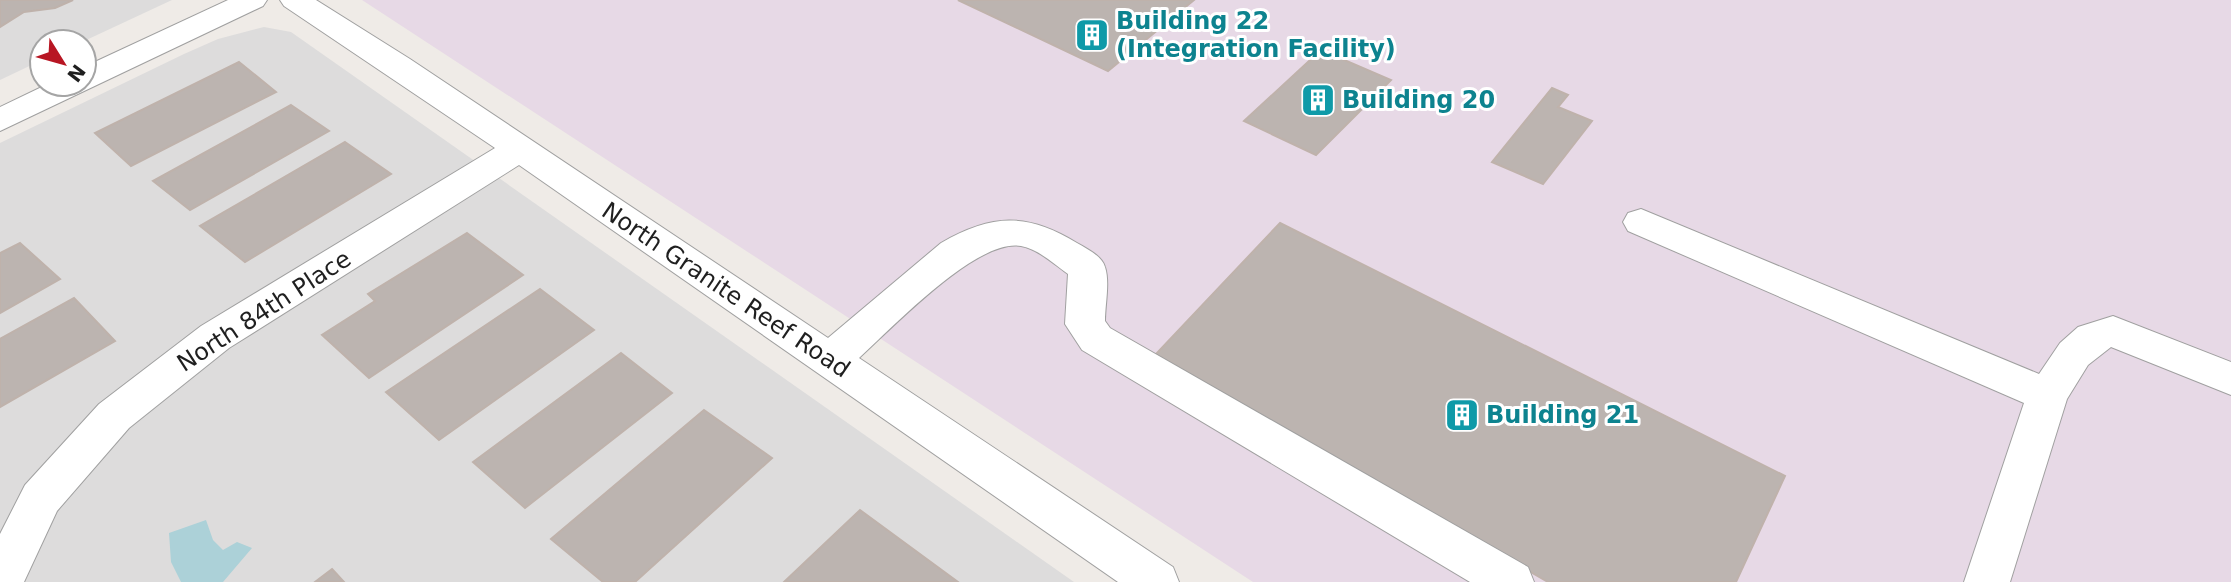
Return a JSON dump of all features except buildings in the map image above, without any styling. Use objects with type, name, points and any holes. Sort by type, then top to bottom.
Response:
[{"type":"street","points":[[98,73],[252,0]]},
{"type":"street","name":"North Granite Reef Road","points":[[295,0],[399,66],[1156,582]]},
{"type":"street","points":[[0,120],[46,98]]},
{"type":"street","name":"North 84th Place","points":[[0,582],[41,498],[114,416],[215,337],[519,149]]},
{"type":"street","points":[[1641,222],[2047,395]]},
{"type":"street","points":[[829,360],[954,253],[976,238],[994,232],[1038,235],[1087,268],[1085,324],[1096,339],[1511,582]]},
{"type":"street","points":[[1987,582],[2047,395],[2077,350],[2102,331],[2113,331],[2231,379]]},
{"type":"shaded area","points":[[0,0],[172,0],[98,35],[98,28],[28,28],[28,67],[0,80]]},
{"type":"shaded area","points":[[362,0],[2231,0],[2231,582],[1253,582]]},
{"type":"shaded area","points":[[264,27],[291,32],[1074,582],[0,582],[0,143],[218,39]]},
{"type":"water","points":[[206,520],[213,540],[223,550],[237,542],[252,548],[223,582],[181,582],[171,562],[169,533]]},
{"type":"place","name":"Building 22 (Integration Facility)","points":[[1092,35]]},
{"type":"place","name":"Building 20","points":[[1318,100]]},
{"type":"place","name":"Building 21","points":[[1462,415]]}]
